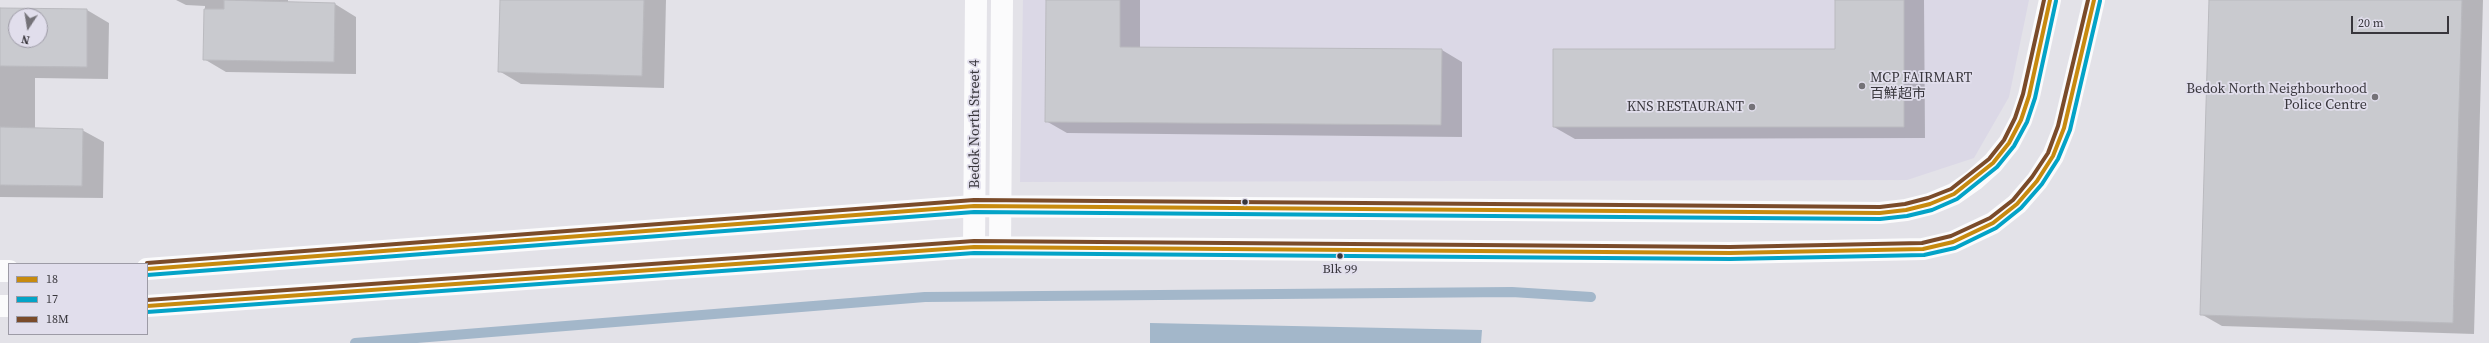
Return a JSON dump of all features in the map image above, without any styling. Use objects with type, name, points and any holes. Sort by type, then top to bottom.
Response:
[{"type":"street","name":"Bedok North Street 4","points":[[974,247],[976,0]]},
{"type":"street","name":"Bedok North Street 4","points":[[1000,247],[1002,0]]},
{"type":"street","points":[[148,269],[974,206],[1770,212],[1880,212],[1906,210],[1930,204],[1954,194],[1974,180],[1993,163],[2009,143],[2021,120],[2029,96],[2050,0]]},
{"type":"street","points":[[148,306],[974,247],[1737,252],[1908,251],[1938,246],[1967,236],[1993,223],[2017,204],[2045,169],[2059,143],[2068,114],[2094,0]]},
{"type":"shaded area","points":[[1023,0],[2029,0],[2009,97],[1974,158],[1907,180],[1020,182]]},
{"type":"water","points":[[1150,323],[1482,330],[1481,343],[1150,343]]},
{"type":"building","points":[[224,0],[335,3],[334,62],[203,60],[204,9],[224,9]]},
{"type":"building","points":[[500,0],[644,0],[642,76],[498,72]]},
{"type":"building","points":[[1046,0],[1120,0],[1120,47],[1442,49],[1441,125],[1045,122]]},
{"type":"building","points":[[1835,0],[1904,0],[1904,127],[1553,127],[1553,49],[1835,49]]},
{"type":"building","points":[[2209,0],[2462,0],[2453,323],[2200,315]]},
{"type":"building","points":[[0,8],[8,8],[8,48],[48,48],[48,9],[87,9],[87,67],[0,66]]},
{"type":"building","points":[[0,127],[83,129],[82,186],[0,185]]},
{"type":"waterway","points":[[355,343],[925,297],[1512,292],[1591,297]]},
{"type":"transit line","name":"18M","points":[[147,263],[974,200],[1880,207],[1905,204],[1928,198],[1951,189],[1989,159],[2004,140],[2015,118],[2023,94],[2044,0]]},
{"type":"transit line","name":"18","points":[[148,269],[974,206],[1880,213],[1906,210],[1930,204],[1954,194],[1993,163],[2009,143],[2021,120],[2029,96],[2050,0]]},
{"type":"transit line","name":"18M","points":[[148,300],[974,241],[1730,247],[1922,243],[1951,236],[1990,218],[2013,200],[2032,177],[2048,153],[2058,126],[2088,0]]},
{"type":"transit line","name":"18","points":[[148,306],[974,247],[1730,253],[1923,249],[1953,242],[1993,223],[2017,204],[2037,181],[2053,156],[2064,128],[2094,0]]},
{"type":"transit line","name":"17","points":[[148,275],[974,212],[1880,219],[1907,216],[1932,210],[1957,199],[1997,167],[2014,146],[2027,122],[2035,98],[2056,1]]},
{"type":"transit line","name":"17","points":[[148,312],[974,253],[1730,259],[1924,255],[1955,248],[1996,228],[2021,208],[2042,184],[2058,159],[2070,130],[2100,1]]},
{"type":"place","name":"MCP FAIRMART 百鮮超市","points":[[1862,86]]},
{"type":"place","name":"Bedok North Neighbourhood Police Centre","points":[[2375,97]]},
{"type":"place","name":"KNS RESTAURANT","points":[[1752,107]]},
{"type":"place","name":"Blk 99","points":[[1340,256]]}]
